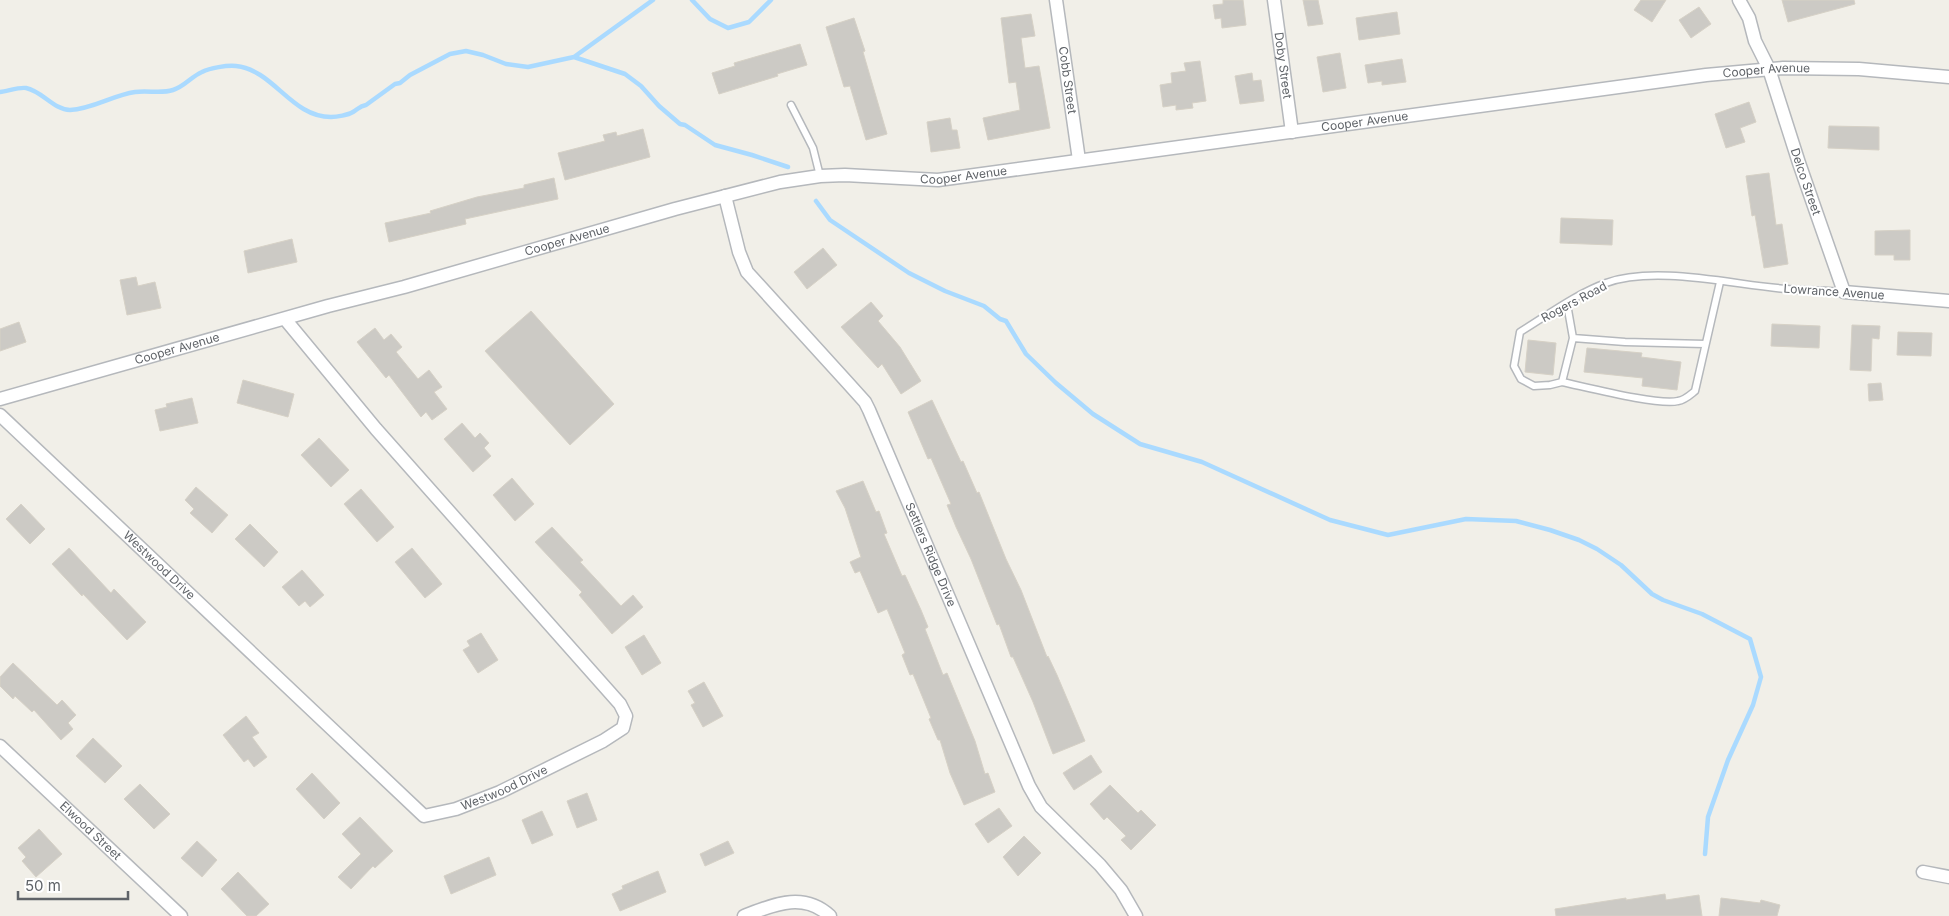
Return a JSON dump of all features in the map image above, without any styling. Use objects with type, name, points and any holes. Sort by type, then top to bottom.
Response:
[{"type":"street","name":"Cobb Street","points":[[1056,0],[1078,160]]},
{"type":"street","name":"Doby Street","points":[[1274,0],[1292,132]]},
{"type":"street","name":"Delco Street","points":[[1739,0],[1749,18],[1755,41],[1769,69],[1844,292]]},
{"type":"street","name":"Cooper Avenue","points":[[0,399],[780,182],[820,176],[938,180],[1706,75],[1769,69],[1859,69],[1949,77]]},
{"type":"street","name":"Settlers Ridge Drive","points":[[725,196],[739,252],[747,272],[865,402],[1039,806],[1100,865],[1121,890],[1136,916]]},
{"type":"street","name":"Lowrance Avenue","points":[[1844,292],[1949,301]]},
{"type":"street","name":"Westwood Drive","points":[[0,415],[424,816],[456,809],[500,792],[603,742],[623,728],[626,716],[620,704],[383,437],[285,319]]},
{"type":"street","name":"Elwood Street","points":[[0,746],[181,916]]},
{"type":"street","points":[[1923,872],[1949,878]]},
{"type":"street","points":[[744,916],[774,905],[794,901],[816,906],[830,916]]},
{"type":"lane","points":[[790,105],[814,148],[820,176]]},
{"type":"lane","name":"Rogers Road","points":[[1562,382],[1550,386],[1534,386],[1521,379],[1514,366],[1520,332],[1607,283],[1648,276],[1720,282]]},
{"type":"lane","name":"Lowrance Avenue","points":[[1720,282],[1788,289],[1844,292]]},
{"type":"lane","points":[[1567,304],[1574,338],[1562,382],[1660,402],[1677,402],[1695,391],[1720,282]]},
{"type":"lane","points":[[1574,338],[1625,342],[1705,344]]},
{"type":"building","points":[[1223,0],[1243,0],[1246,25],[1222,28],[1221,18],[1215,19],[1213,5],[1223,4]]},
{"type":"building","points":[[1303,0],[1318,0],[1323,24],[1308,26]]},
{"type":"building","points":[[1641,0],[1666,0],[1652,22],[1634,10]]},
{"type":"building","points":[[1782,0],[1854,0],[1855,4],[1788,22]]},
{"type":"building","points":[[1699,7],[1711,24],[1691,38],[1679,20]]},
{"type":"building","points":[[1397,12],[1400,34],[1359,40],[1356,18]]},
{"type":"building","points":[[1031,14],[1035,36],[1021,38],[1025,68],[1039,66],[1050,128],[988,140],[983,118],[1020,110],[1016,82],[1009,83],[1001,18]]},
{"type":"building","points":[[854,18],[865,51],[863,52],[887,134],[866,140],[850,86],[844,87],[826,27]]},
{"type":"building","points":[[800,44],[807,65],[719,94],[712,73],[735,66],[734,63]]},
{"type":"building","points":[[1340,53],[1346,88],[1323,92],[1317,57]]},
{"type":"building","points":[[1402,59],[1406,82],[1382,85],[1382,81],[1368,83],[1365,65]]},
{"type":"building","points":[[1200,61],[1206,101],[1192,103],[1193,108],[1176,110],[1176,105],[1163,107],[1160,85],[1172,83],[1171,73],[1186,71],[1184,63]]},
{"type":"building","points":[[1252,73],[1253,81],[1261,80],[1264,101],[1240,104],[1235,76]]},
{"type":"building","points":[[1749,102],[1756,122],[1740,128],[1745,142],[1726,148],[1715,114]]},
{"type":"building","points":[[950,118],[952,130],[957,130],[960,148],[931,152],[927,122]]},
{"type":"building","points":[[1829,126],[1879,127],[1879,150],[1828,148]]},
{"type":"building","points":[[643,129],[650,157],[565,180],[558,153],[605,141],[603,135],[616,132],[617,136]]},
{"type":"building","points":[[1769,173],[1776,225],[1782,224],[1788,264],[1764,268],[1755,215],[1752,216],[1746,176]]},
{"type":"building","points":[[554,178],[558,199],[465,219],[466,224],[389,242],[385,223],[431,213],[430,211],[477,197],[524,188],[524,185]]},
{"type":"building","points":[[1561,218],[1613,220],[1612,245],[1560,243]]},
{"type":"building","points":[[1910,230],[1910,260],[1894,260],[1894,255],[1875,255],[1875,231]]},
{"type":"building","points":[[292,239],[297,262],[248,273],[244,251]]},
{"type":"building","points":[[823,248],[837,265],[807,289],[794,272]]},
{"type":"building","points":[[136,277],[138,286],[155,282],[161,308],[127,315],[120,280]]},
{"type":"building","points":[[871,302],[883,316],[878,321],[900,347],[921,381],[901,394],[882,364],[878,368],[841,327]]},
{"type":"building","points":[[531,311],[614,404],[570,445],[485,351]]},
{"type":"building","points":[[19,322],[26,342],[0,351],[0,329]]},
{"type":"building","points":[[1772,324],[1820,326],[1819,348],[1771,346]]},
{"type":"building","points":[[1852,325],[1880,326],[1879,339],[1872,338],[1871,371],[1850,370]]},
{"type":"building","points":[[375,328],[384,340],[391,334],[402,347],[396,352],[418,379],[429,370],[442,387],[434,392],[447,409],[432,420],[426,412],[421,417],[389,375],[386,378],[357,342]]},
{"type":"building","points":[[1898,332],[1932,333],[1931,356],[1897,355]]},
{"type":"building","points":[[1528,340],[1556,343],[1553,375],[1525,372]]},
{"type":"building","points":[[1587,348],[1642,353],[1641,357],[1681,362],[1677,390],[1642,386],[1643,378],[1584,372]]},
{"type":"building","points":[[243,380],[294,394],[288,417],[237,403]]},
{"type":"building","points":[[1881,383],[1883,400],[1869,401],[1868,384]]},
{"type":"building","points":[[192,398],[198,423],[160,431],[155,410],[167,407],[166,404]]},
{"type":"building","points":[[932,400],[961,462],[963,461],[977,493],[979,492],[1047,657],[1057,675],[1085,741],[1053,754],[1033,702],[1013,657],[1011,657],[999,624],[997,625],[947,505],[951,504],[931,458],[928,459],[908,412]]},
{"type":"building","points":[[462,423],[475,438],[480,433],[489,443],[484,448],[491,456],[473,472],[444,439]]},
{"type":"building","points":[[319,438],[349,470],[331,487],[301,455]]},
{"type":"building","points":[[512,478],[534,504],[515,521],[493,495]]},
{"type":"building","points":[[863,481],[876,512],[879,511],[887,533],[884,534],[902,576],[905,575],[921,610],[928,627],[925,629],[943,675],[947,673],[975,741],[985,774],[988,773],[995,792],[964,805],[913,674],[910,675],[902,655],[905,653],[887,609],[878,613],[860,571],[855,573],[850,562],[861,557],[845,508],[836,491]]},
{"type":"building","points":[[196,487],[228,515],[212,533],[190,513],[194,509],[185,500]]},
{"type":"building","points":[[361,489],[394,527],[377,542],[344,504]]},
{"type":"building","points":[[21,504],[45,529],[30,544],[6,519]]},
{"type":"building","points":[[250,524],[278,552],[264,567],[235,539]]},
{"type":"building","points":[[552,527],[583,560],[580,562],[621,606],[633,595],[643,607],[612,634],[579,595],[582,592],[535,542]]},
{"type":"building","points":[[69,548],[111,593],[114,589],[146,622],[127,640],[52,564]]},
{"type":"building","points":[[412,548],[442,584],[425,598],[395,562]]},
{"type":"building","points":[[302,570],[324,595],[310,607],[305,601],[299,606],[282,587]]},
{"type":"building","points":[[481,633],[498,660],[478,673],[463,650],[470,646],[467,641]]},
{"type":"building","points":[[644,635],[661,663],[642,675],[625,647]]},
{"type":"building","points":[[13,663],[57,705],[62,700],[76,715],[68,723],[73,729],[61,740],[34,710],[32,712],[15,696],[13,699],[0,686],[0,677]]},
{"type":"building","points":[[704,682],[723,716],[703,727],[691,705],[695,703],[688,691]]},
{"type":"building","points":[[246,716],[259,733],[252,737],[267,757],[254,767],[248,759],[244,762],[223,735]]},
{"type":"building","points":[[93,738],[122,766],[105,783],[76,756]]},
{"type":"building","points":[[1091,755],[1102,772],[1074,790],[1063,773]]},
{"type":"building","points":[[312,773],[340,803],[324,819],[296,789]]},
{"type":"building","points":[[140,784],[170,814],[154,829],[124,799]]},
{"type":"building","points":[[1110,785],[1138,813],[1141,810],[1156,825],[1131,850],[1121,840],[1126,836],[1107,817],[1104,820],[1090,804]]},
{"type":"building","points":[[587,793],[597,820],[577,828],[567,801]]},
{"type":"building","points":[[999,808],[1012,826],[988,843],[975,824]]},
{"type":"building","points":[[542,811],[553,835],[532,844],[522,820]]},
{"type":"building","points":[[360,817],[393,851],[375,868],[373,866],[351,889],[338,877],[361,854],[342,834]]},
{"type":"building","points":[[39,829],[62,854],[36,877],[22,861],[26,857],[18,848]]},
{"type":"building","points":[[1024,836],[1041,853],[1018,876],[1003,857]]},
{"type":"building","points":[[197,841],[217,860],[202,877],[181,858]]},
{"type":"building","points":[[728,841],[734,853],[705,866],[700,854]]},
{"type":"building","points":[[489,857],[496,875],[451,894],[444,876]]},
{"type":"building","points":[[658,871],[666,892],[620,911],[612,894],[623,889],[622,886]]},
{"type":"building","points":[[238,872],[269,904],[256,916],[247,916],[221,889]]},
{"type":"building","points":[[1665,894],[1666,900],[1699,895],[1702,916],[1556,916],[1555,909]]},
{"type":"building","points":[[1721,898],[1760,903],[1761,900],[1780,905],[1777,916],[1719,916]]},
{"type":"waterway","points":[[0,92],[26,88],[59,107],[70,110],[87,107],[135,92],[164,92],[173,90],[205,71],[223,66],[236,66],[249,69],[261,76],[305,110],[317,115],[336,117],[351,113],[366,105],[395,84],[400,83],[410,75],[450,54],[466,51],[506,64],[528,67],[574,57],[653,0]]},
{"type":"waterway","points":[[692,0],[710,19],[728,28],[749,22],[771,0]]},
{"type":"waterway","points":[[574,57],[625,74],[641,86],[659,106],[680,124],[685,125],[715,145],[788,167]]},
{"type":"waterway","points":[[816,201],[830,220],[909,273],[945,291],[984,306],[1000,319],[1006,321],[1026,354],[1056,383],[1093,414],[1140,444],[1202,462],[1330,520],[1388,535],[1466,519],[1516,521],[1550,530],[1579,540],[1597,549],[1621,565],[1652,594],[1663,600],[1702,614],[1750,639],[1761,677],[1753,705],[1728,760],[1708,817],[1705,854]]}]
